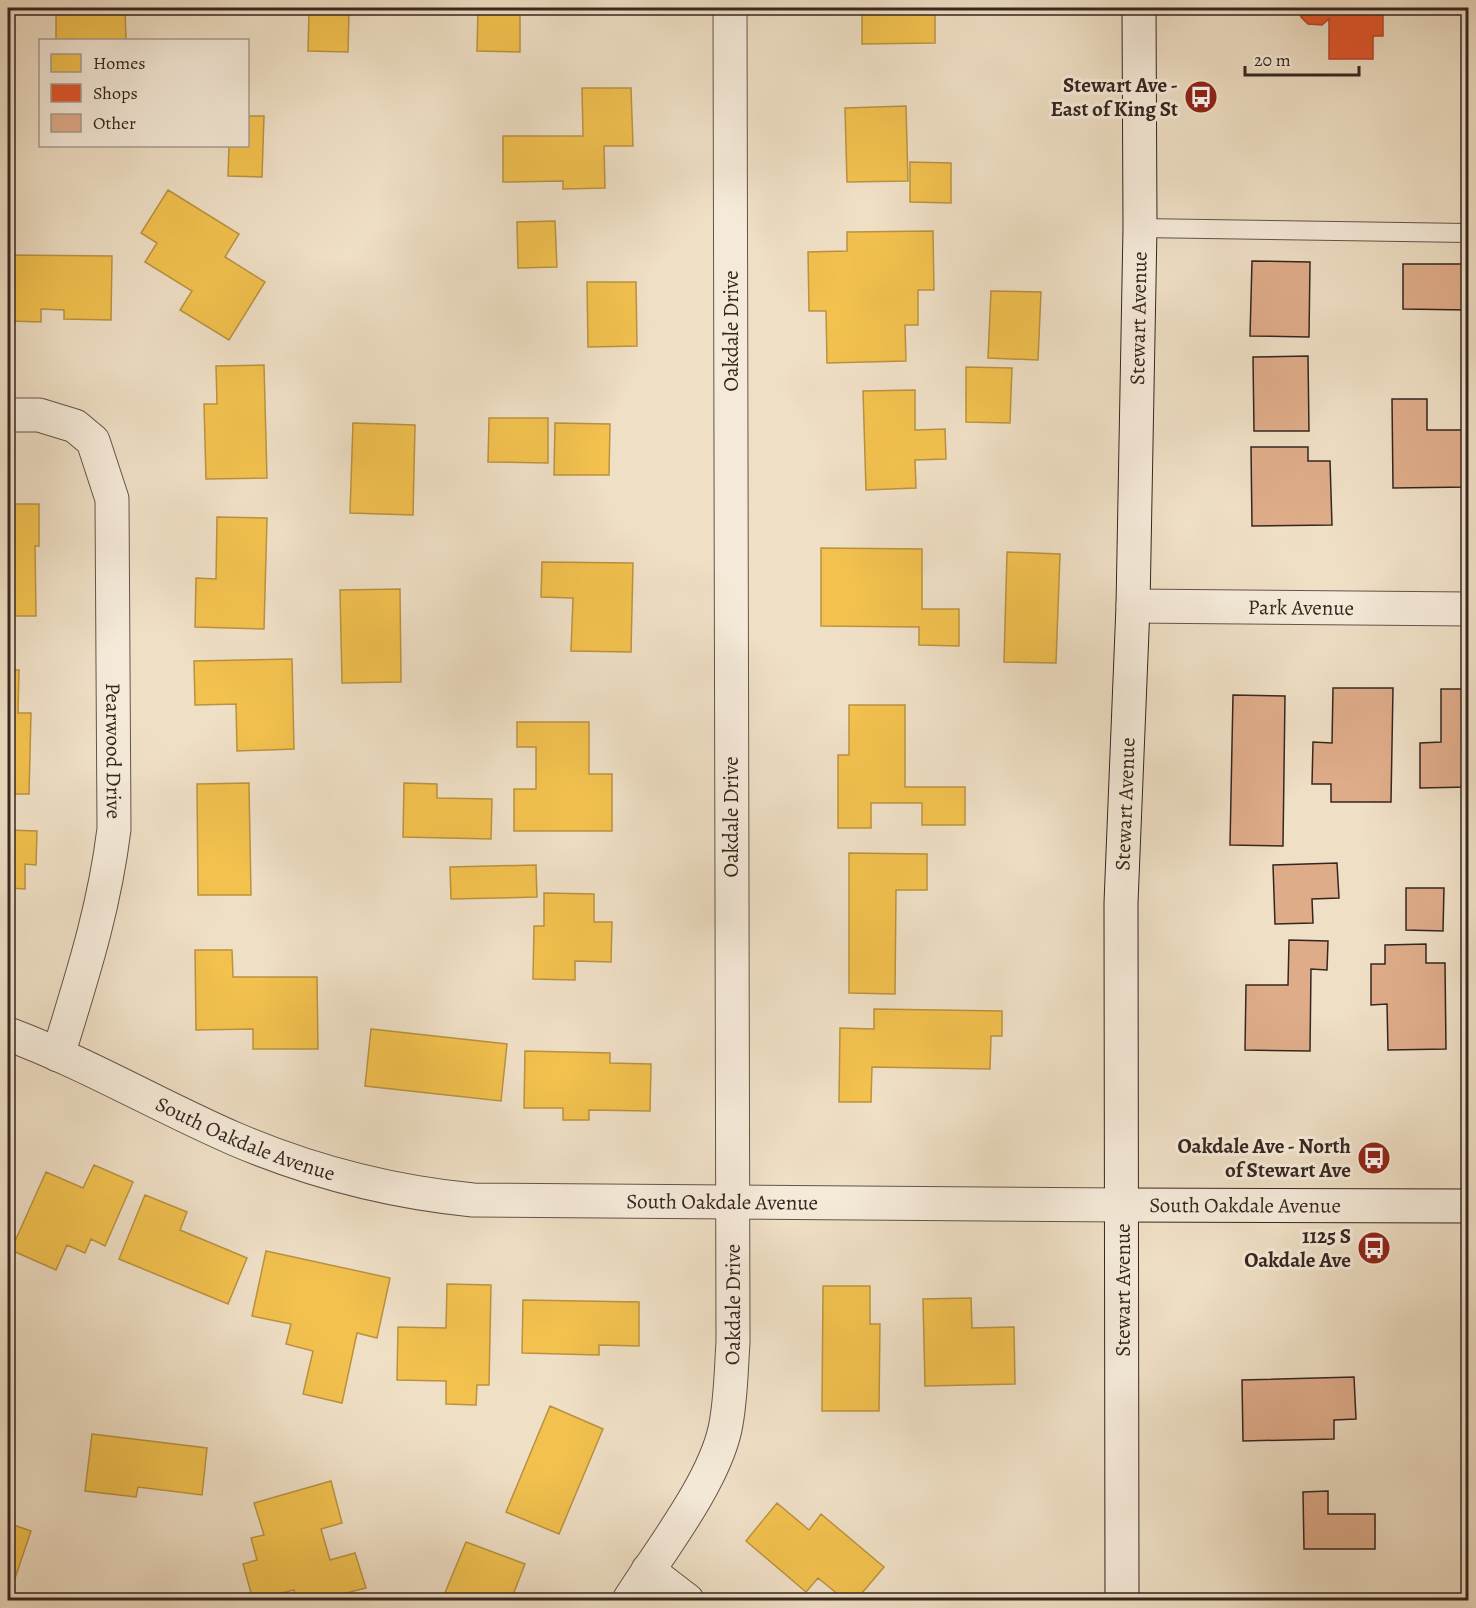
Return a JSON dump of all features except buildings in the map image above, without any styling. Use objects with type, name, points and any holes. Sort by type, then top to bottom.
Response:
[{"type":"street","name":"Oakdale Drive","points":[[629,1600],[711,1472],[724,1431],[730,1400],[733,1342],[730,8]]},
{"type":"street","name":"Stewart Avenue","points":[[1122,1600],[1121,903],[1133,606],[1140,228],[1139,8]]},
{"type":"street","name":"Pearwood Drive","points":[[8,415],[39,415],[75,426],[93,441],[112,499],[114,829],[107,883],[95,936],[58,1055]]},
{"type":"street","name":"Park Avenue","points":[[1133,606],[1468,609]]},
{"type":"street","name":"South Oakdale Avenue","points":[[8,1034],[58,1055],[236,1139],[306,1165],[413,1193],[473,1200],[1468,1206]]},
{"type":"street","points":[[648,1570],[687,1600]]},
{"type":"lane","points":[[1140,228],[1468,233]]},
{"type":"place","name":"Stewart Ave - East of King St","points":[[1201,97]]},
{"type":"place","name":"Oakdale Ave - North of Stewart Ave","points":[[1374,1158]]},
{"type":"place","name":"1125 S Oakdale Ave","points":[[1374,1248]]}]
